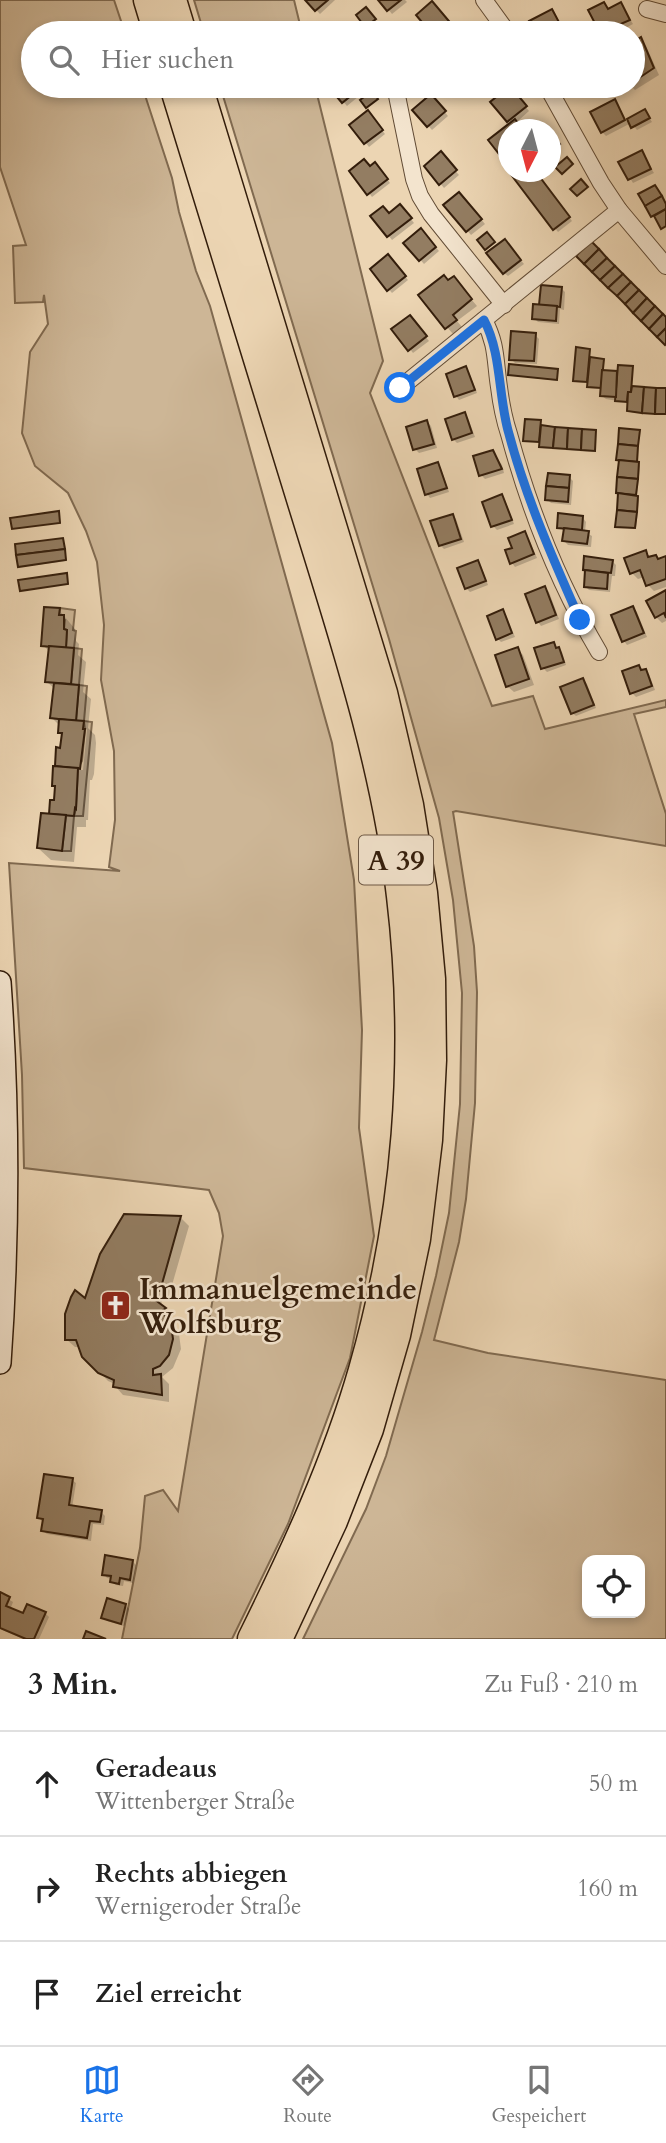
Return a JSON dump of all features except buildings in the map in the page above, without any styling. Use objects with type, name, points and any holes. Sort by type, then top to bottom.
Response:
[{"type":"highway","points":[[148,0],[154,21]]},
{"type":"highway","points":[[172,0],[178,21]]},
{"type":"highway","name":"A 39","points":[[178,98],[362,700],[391,834],[401,895],[408,979],[410,1061],[404,1154],[392,1244],[374,1328],[332,1462],[284,1573],[251,1639]]},
{"type":"highway","name":"A 39","points":[[202,98],[383,693],[409,805],[423,893],[432,979],[428,1140],[416,1239],[396,1335],[369,1429],[333,1521],[278,1639]]},
{"type":"street","points":[[484,0],[499,21]]},
{"type":"street","points":[[647,9],[666,14]]},
{"type":"street","points":[[397,98],[420,196],[431,215],[504,305]]},
{"type":"street","points":[[554,98],[619,210],[666,266]]},
{"type":"street","points":[[400,388],[619,210]]},
{"type":"street","points":[[484,320],[496,347],[499,387],[523,482],[580,620],[599,652]]},
{"type":"street","points":[[0,982],[7,1156],[0,1363]]},
{"type":"shaded area","points":[[0,0],[114,0],[121,21],[21,21],[21,98],[146,98],[172,178],[196,271],[210,306],[332,743],[354,880],[362,1030],[359,1128],[374,1236],[350,1358],[288,1524],[232,1639],[122,1639],[140,1548],[145,1496],[163,1490],[178,1511],[223,1236],[219,1213],[209,1190],[24,1168],[22,1075],[9,863],[120,871],[109,867],[115,820],[114,751],[101,680],[104,625],[97,562],[68,493],[35,466],[22,433],[30,352],[48,324],[44,295],[43,302],[15,303],[13,246],[26,245],[0,167]]},
{"type":"shaded area","points":[[194,0],[294,0],[299,21],[200,21]]},
{"type":"shaded area","points":[[224,98],[318,98],[383,361],[370,393],[492,706],[533,696],[545,729],[666,700],[666,707],[634,714],[666,814],[666,846],[453,812],[474,946],[477,992],[475,1103],[459,1242],[434,1340],[488,1353],[666,1380],[666,1639],[303,1639],[366,1509],[386,1456],[422,1332],[449,1213],[460,1104],[462,993],[453,900],[439,818],[389,639]]},
{"type":"shaded area","points":[[60,608],[75,610],[74,648],[82,649],[79,685],[87,686],[84,721],[92,722],[83,816],[74,816],[85,729],[84,722],[76,721],[79,686],[71,684],[74,649],[66,648],[67,630],[64,629],[63,615],[59,615]]},
{"type":"shaded area","points":[[66,815],[74,816],[71,851],[62,851]]},
{"type":"place","name":"Immanuelgemeinde Wolfsburg","points":[[116,1306]]},
{"type":"route","points":[[400,388],[484,320],[496,347],[499,387],[523,482],[580,620]]}]
